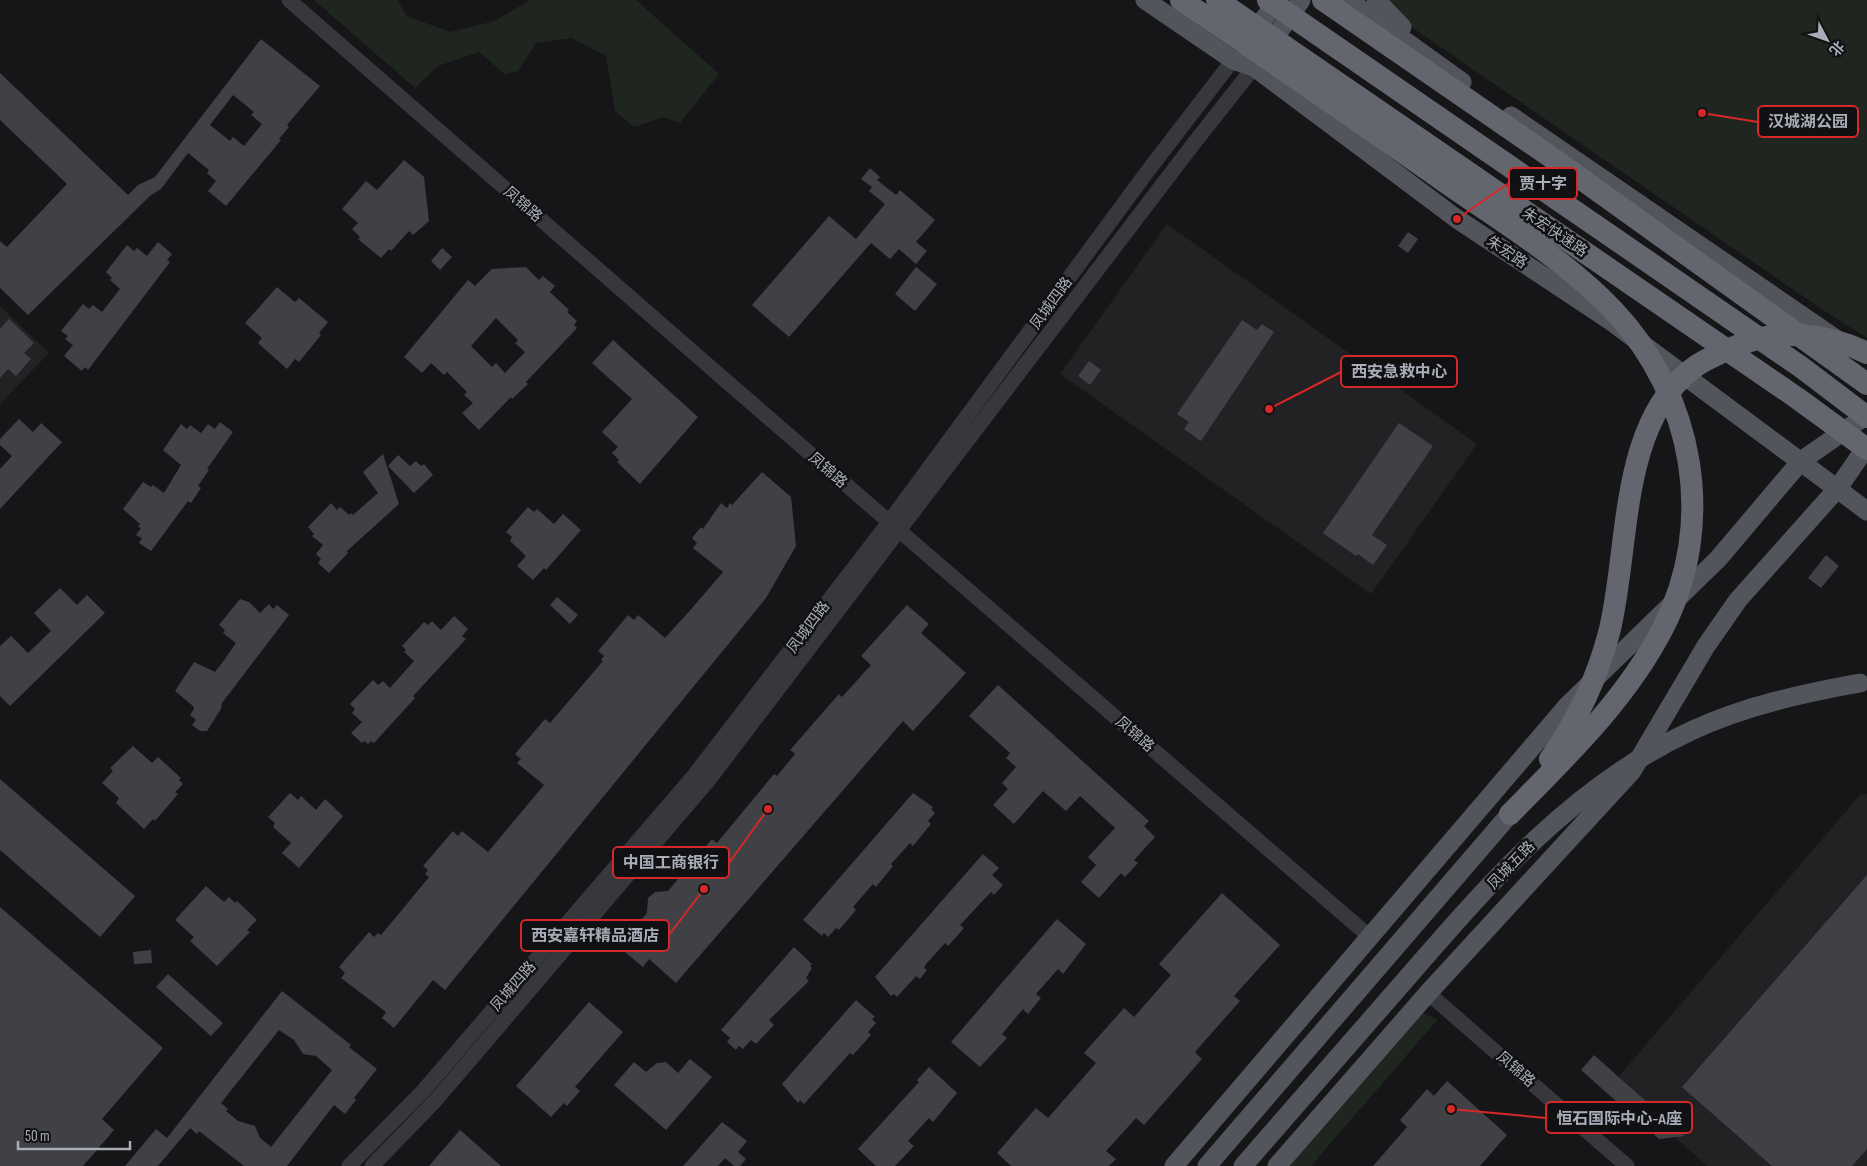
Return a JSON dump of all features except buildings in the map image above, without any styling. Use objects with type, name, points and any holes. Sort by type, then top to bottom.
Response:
[{"type":"highway","points":[[1181,0],[1321,95],[1544,252],[1587,286],[1615,312],[1646,351],[1678,413],[1689,455],[1693,490],[1692,535],[1681,582],[1664,627],[1638,670],[1595,726],[1510,814]]},
{"type":"highway","name":"朱宏快速路","points":[[1217,0],[1867,448]]},
{"type":"highway","name":"朱宏快速路","points":[[1268,0],[1793,362],[1867,416]]},
{"type":"highway","points":[[1323,0],[1548,155],[1867,384]]},
{"type":"highway","points":[[1510,814],[1557,749],[1581,709],[1599,666],[1618,591],[1630,493],[1638,456],[1651,420],[1674,386],[1692,368],[1751,341],[1787,335],[1817,337],[1850,345],[1867,353]]},
{"type":"main road","name":"朱宏路","points":[[1145,0],[1233,60],[1254,67],[1457,219],[1611,321],[1867,511]]},
{"type":"main road","points":[[1233,60],[1278,0]]},
{"type":"main road","points":[[1254,67],[1301,0]]},
{"type":"main road","points":[[1348,0],[1449,74],[1867,360]]},
{"type":"main road","points":[[1376,0],[1449,74]]},
{"type":"main road","points":[[1174,1166],[1568,705],[1718,559],[1801,461],[1867,416]]},
{"type":"main road","points":[[1277,1166],[1428,993],[1632,771],[1706,646],[1738,600],[1838,488],[1867,448]]},
{"type":"main road","name":"凤城五路","points":[[1243,1166],[1427,954],[1509,865],[1584,796],[1636,761],[1694,730],[1771,704],[1814,692],[1865,682]]},
{"type":"main road","points":[[1207,1166],[1510,814]]},
{"type":"street","name":"凤锦路","points":[[289,0],[1370,937]]},
{"type":"street","name":"凤城四路","points":[[372,1166],[435,1101],[708,781],[894,526],[1147,172],[1233,60]]},
{"type":"street","name":"凤城四路","points":[[349,1166],[423,1091],[692,778],[894,526],[1254,67]]},
{"type":"street","name":"凤锦路","points":[[1428,993],[1627,1166]]},
{"type":"shaded area","points":[[314,0],[397,0],[407,16],[450,32],[495,21],[530,0],[636,0],[719,74],[680,123],[663,117],[634,127],[615,111],[606,56],[572,38],[536,43],[518,71],[505,74],[479,52],[438,66],[415,88]]},
{"type":"shaded area","points":[[1372,0],[1867,0],[1867,338],[1826,312]]},
{"type":"shaded area","points":[[1167,224],[1477,444],[1371,594],[1060,374]]},
{"type":"shaded area","points":[[0,306],[49,353],[0,404]]},
{"type":"shaded area","points":[[1867,794],[1867,1166],[1707,1166],[1614,1082],[1860,795]]},
{"type":"shaded area","points":[[1407,1012],[1424,1014],[1438,1019],[1311,1166],[1266,1166],[1396,1017]]},
{"type":"place","name":"汉城湖公园","points":[[1702,113]]},
{"type":"place","name":"贾十字","points":[[1457,219]]},
{"type":"place","name":"西安急救中心","points":[[1269,409]]},
{"type":"place","name":"中国工商银行","points":[[768,809]]},
{"type":"place","name":"西安嘉轩精品酒店","points":[[704,889]]},
{"type":"place","name":"恒石国际中心-A座","points":[[1451,1109]]}]
